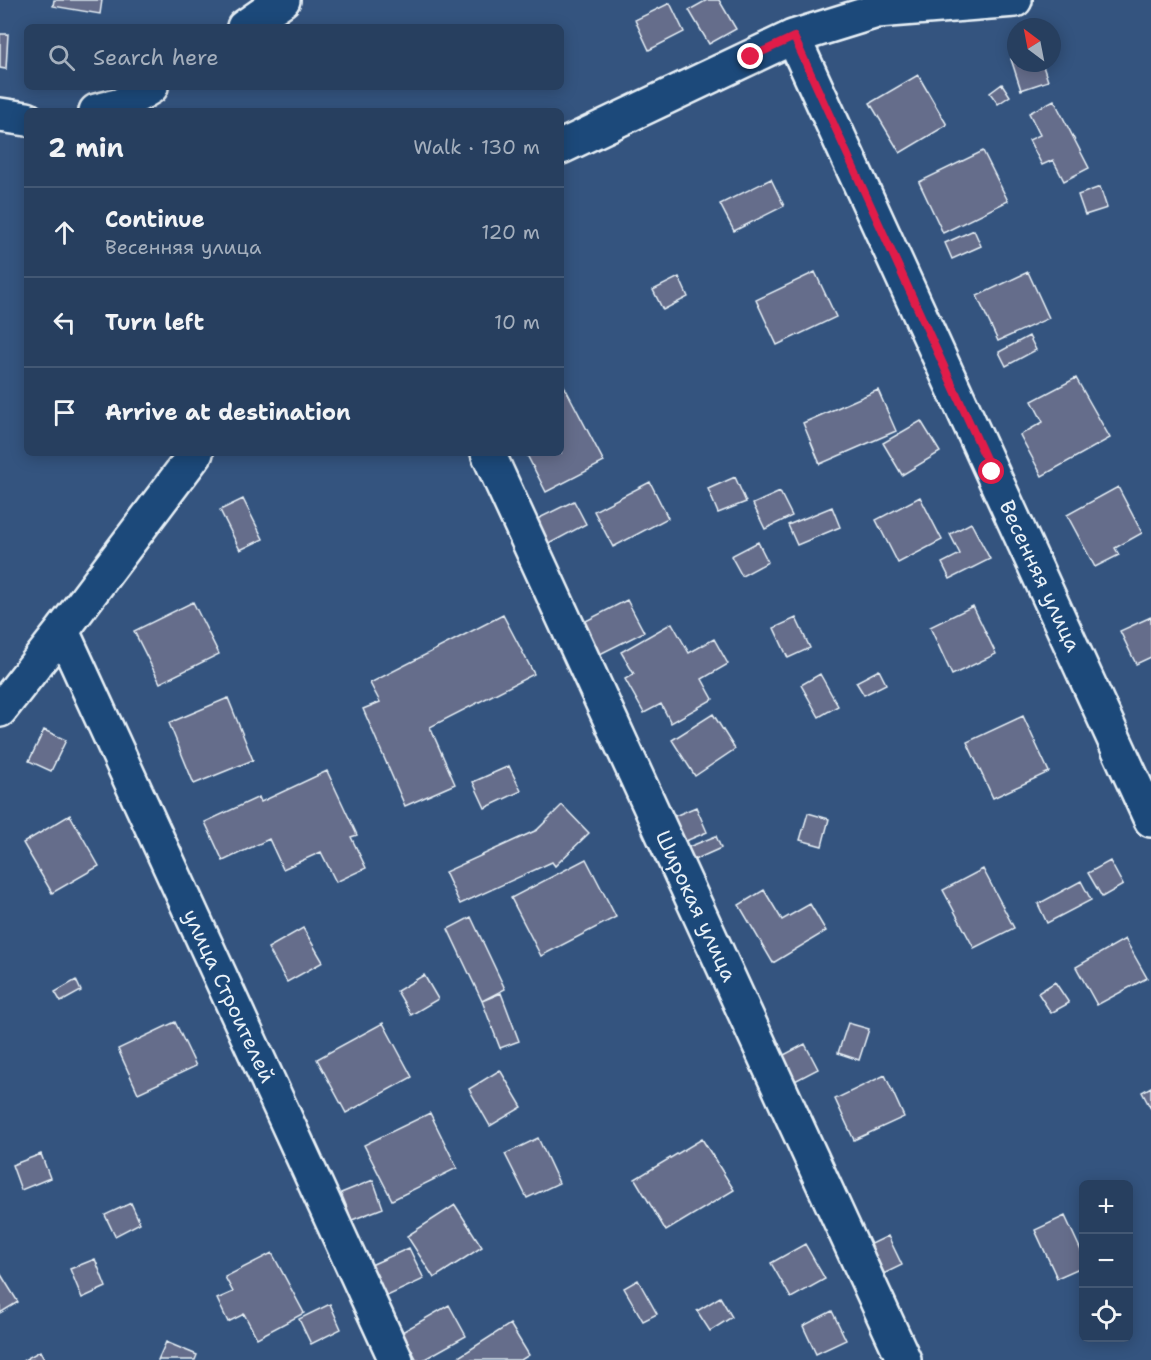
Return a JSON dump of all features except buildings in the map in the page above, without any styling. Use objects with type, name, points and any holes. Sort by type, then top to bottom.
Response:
[{"type":"street","points":[[248,24],[284,0]]},
{"type":"street","points":[[564,146],[794,37],[877,11],[1015,0]]},
{"type":"street","name":"Весенняя улица","points":[[794,37],[1151,820]]},
{"type":"street","points":[[108,108],[121,105],[146,90]]},
{"type":"street","points":[[0,115],[24,119]]},
{"type":"street","points":[[0,710],[193,456]]},
{"type":"street","name":"Широкая улица","points":[[489,456],[904,1360]]},
{"type":"street","name":"улица Строителей","points":[[62,631],[396,1360]]},
{"type":"route","points":[[751,57],[794,37],[992,472]]}]
